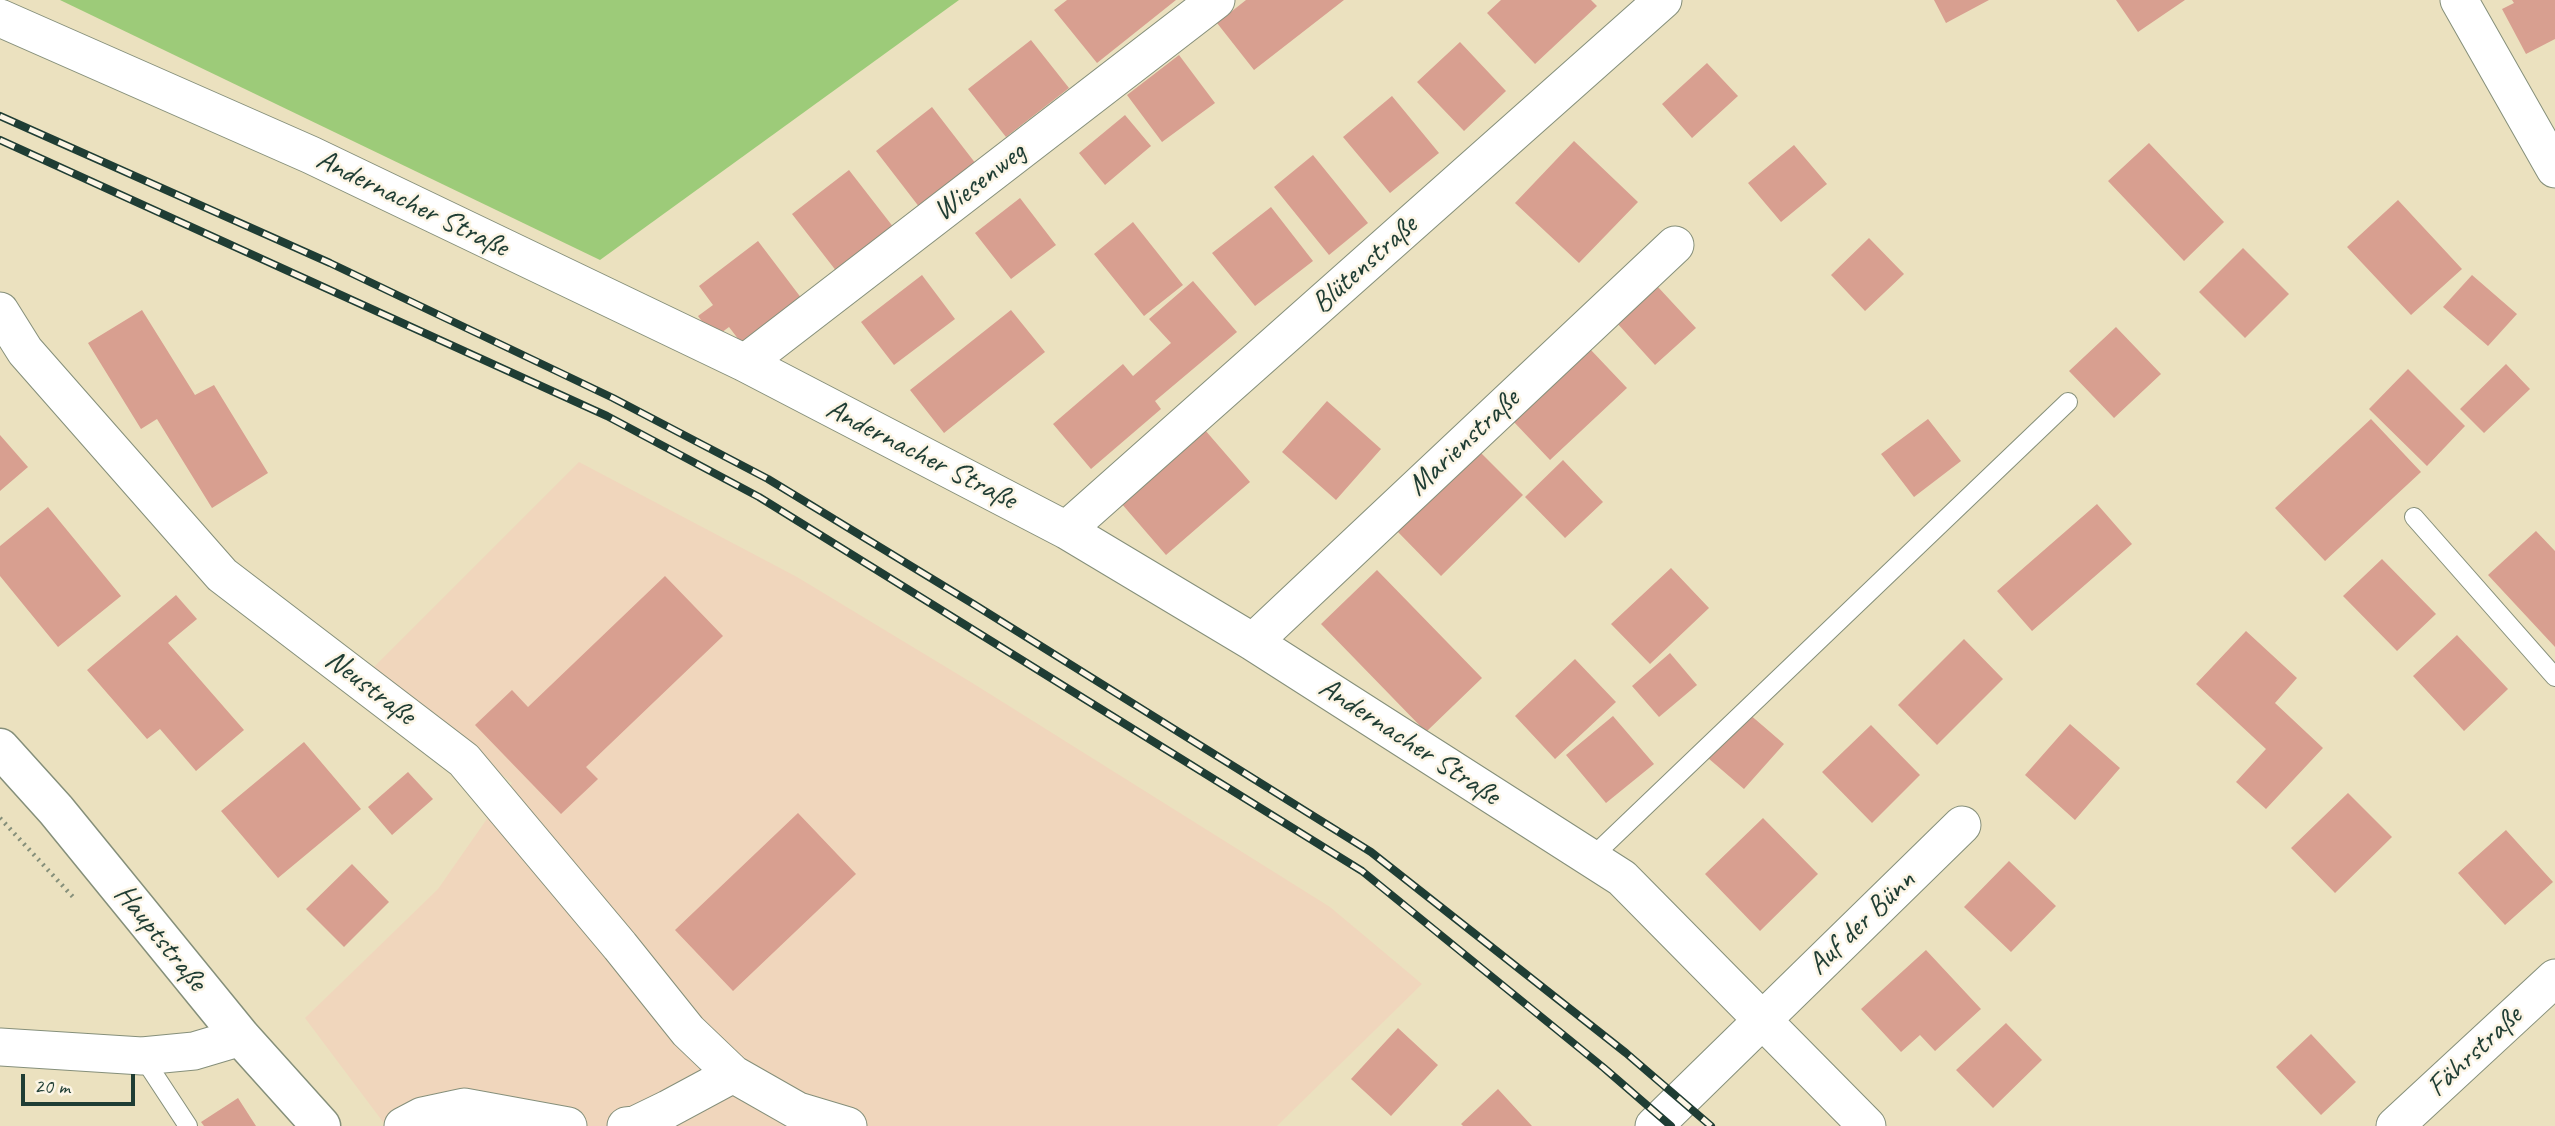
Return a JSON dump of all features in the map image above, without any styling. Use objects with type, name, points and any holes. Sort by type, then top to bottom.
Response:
[{"type":"main road","name":"Hauptstraße","points":[[0,748],[55,810],[241,1037],[321,1126]]},
{"type":"street","name":"Wiesenweg","points":[[744,363],[1216,0]]},
{"type":"street","name":"Blütenstraße","points":[[1066,530],[1663,0]]},
{"type":"street","points":[[2459,0],[2555,169]]},
{"type":"street","name":"Andernacher Straße","points":[[0,18],[311,155],[744,363],[1066,530],[1253,642],[1622,878],[1867,1126]]},
{"type":"street","name":"Marienstraße","points":[[1253,642],[1675,245]]},
{"type":"street","name":"Neustraße","points":[[0,311],[24,351],[222,575],[464,760],[688,1031],[733,1074],[798,1111],[848,1126]]},
{"type":"street","name":"Auf der Bünn","points":[[1654,1126],[1962,825]]},
{"type":"street","name":"Fährstraße","points":[[2395,1126],[2555,978]]},
{"type":"street","points":[[0,1047],[142,1056],[194,1051],[241,1037]]},
{"type":"street","points":[[626,1126],[635,1125],[668,1110],[733,1074]]},
{"type":"street","points":[[403,1126],[422,1115],[464,1107],[568,1126]]},
{"type":"lane","points":[[1591,858],[2068,402]]},
{"type":"lane","points":[[2414,517],[2555,677]]},
{"type":"lane","points":[[142,1056],[188,1126]]},
{"type":"shaded area","points":[[579,462],[797,577],[974,684],[1330,907],[1422,984],[1277,1126],[386,1126],[305,1018],[438,889],[512,783],[373,668]]},
{"type":"green space","points":[[60,0],[959,0],[600,260]]},
{"type":"building","points":[[1067,0],[1176,0],[1097,63],[1054,10]]},
{"type":"building","points":[[1246,0],[1344,0],[1254,70],[1217,23]]},
{"type":"building","points":[[1501,0],[1591,0],[1597,6],[1535,64],[1487,13]]},
{"type":"building","points":[[1934,0],[1989,0],[1946,23]]},
{"type":"building","points":[[2116,0],[2185,0],[2138,32]]},
{"type":"building","points":[[2512,0],[2555,0],[2555,39],[2526,54],[2502,9],[2514,3]]},
{"type":"building","points":[[1031,40],[1069,88],[1006,137],[968,89]]},
{"type":"building","points":[[1460,42],[1506,91],[1464,131],[1417,82]]},
{"type":"building","points":[[1179,55],[1215,103],[1162,142],[1127,95]]},
{"type":"building","points":[[1707,63],[1738,96],[1692,138],[1662,104]]},
{"type":"building","points":[[1392,96],[1439,153],[1390,193],[1343,137]]},
{"type":"building","points":[[932,107],[976,164],[920,208],[876,151]]},
{"type":"building","points":[[1125,115],[1151,146],[1105,185],[1079,153]]},
{"type":"building","points":[[1574,141],[1638,202],[1579,263],[1515,203]]},
{"type":"building","points":[[2149,143],[2224,222],[2184,261],[2108,181]]},
{"type":"building","points":[[1794,145],[1827,184],[1781,222],[1748,183]]},
{"type":"building","points":[[1313,155],[1368,223],[1329,255],[1274,187]]},
{"type":"building","points":[[849,170],[894,228],[837,272],[792,214]]},
{"type":"building","points":[[1020,198],[1056,245],[1011,279],[975,233]]},
{"type":"building","points":[[2398,200],[2462,269],[2411,315],[2347,247]]},
{"type":"building","points":[[1271,207],[1313,261],[1255,306],[1212,253]]},
{"type":"building","points":[[1133,222],[1183,285],[1144,316],[1094,254]]},
{"type":"building","points":[[1869,238],[1904,274],[1865,311],[1831,275]]},
{"type":"building","points":[[758,241],[802,299],[742,344],[729,327],[714,338],[698,316],[713,305],[699,286]]},
{"type":"building","points":[[2243,248],[2289,294],[2245,338],[2199,292]]},
{"type":"building","points":[[922,275],[955,319],[894,365],[861,322]]},
{"type":"building","points":[[2472,275],[2517,314],[2488,346],[2443,307]]},
{"type":"building","points":[[1193,281],[1237,332],[1155,401],[1161,409],[1091,469],[1053,424],[1123,364],[1133,376],[1171,343],[1149,319]]},
{"type":"building","points":[[1658,287],[1696,328],[1655,365],[1617,323]]},
{"type":"building","points":[[142,310],[195,395],[214,385],[268,473],[212,508],[157,419],[141,429],[88,343]]},
{"type":"building","points":[[1011,310],[1045,352],[944,433],[910,390]]},
{"type":"building","points":[[2116,327],[2161,374],[2114,418],[2069,371]]},
{"type":"building","points":[[1590,349],[1627,388],[1550,460],[1513,421]]},
{"type":"building","points":[[2506,364],[2530,389],[2484,433],[2460,409]]},
{"type":"building","points":[[2408,369],[2465,426],[2427,466],[2369,409]]},
{"type":"building","points":[[1327,401],[1381,449],[1336,500],[1282,452]]},
{"type":"building","points":[[1928,419],[1961,461],[1914,497],[1881,454]]},
{"type":"building","points":[[2371,419],[2421,472],[2325,561],[2275,508]]},
{"type":"building","points":[[1205,430],[1250,482],[1166,555],[1121,503]]},
{"type":"building","points":[[0,435],[28,467],[0,491]]},
{"type":"building","points":[[1478,450],[1523,495],[1441,576],[1397,531]]},
{"type":"building","points":[[1563,460],[1603,502],[1565,538],[1525,497]]},
{"type":"building","points":[[2097,504],[2132,544],[2032,631],[1997,591]]},
{"type":"building","points":[[48,507],[121,596],[58,647],[0,576],[0,546]]},
{"type":"building","points":[[2536,531],[2555,551],[2555,647],[2488,575]]},
{"type":"building","points":[[2382,559],[2436,614],[2397,651],[2343,596]]},
{"type":"building","points":[[1671,568],[1709,608],[1650,664],[1611,624]]},
{"type":"building","points":[[1377,570],[1482,678],[1426,732],[1321,624]]},
{"type":"building","points":[[665,576],[723,636],[586,767],[598,779],[561,814],[475,725],[512,690],[528,707]]},
{"type":"building","points":[[176,595],[197,619],[168,643],[244,730],[196,771],[160,729],[147,739],[87,670]]},
{"type":"building","points":[[2246,631],[2297,678],[2275,703],[2323,748],[2266,809],[2236,782],[2266,749],[2196,684]]},
{"type":"building","points":[[2457,635],[2508,689],[2464,731],[2413,676]]},
{"type":"building","points":[[1964,639],[2003,679],[1937,745],[1898,705]]},
{"type":"building","points":[[1670,653],[1697,685],[1659,717],[1632,686]]},
{"type":"building","points":[[1575,659],[1616,702],[1555,759],[1515,716]]},
{"type":"building","points":[[1748,713],[1784,744],[1744,789],[1708,758]]},
{"type":"building","points":[[1613,716],[1654,764],[1606,803],[1566,755]]},
{"type":"building","points":[[2070,724],[2120,768],[2075,820],[2025,775]]},
{"type":"building","points":[[1871,725],[1920,775],[1872,823],[1822,772]]},
{"type":"building","points":[[304,742],[361,809],[278,878],[221,811]]},
{"type":"building","points":[[408,772],[433,799],[392,835],[368,807]]},
{"type":"building","points":[[2348,793],[2392,837],[2335,893],[2291,848]]},
{"type":"building","points":[[798,813],[856,874],[733,991],[675,930]]},
{"type":"building","points":[[1763,818],[1818,874],[1760,931],[1705,874]]},
{"type":"building","points":[[2506,830],[2553,882],[2505,925],[2458,873]]},
{"type":"building","points":[[2009,861],[2056,906],[2011,952],[1964,907]]},
{"type":"building","points":[[352,864],[389,902],[344,947],[306,909]]},
{"type":"building","points":[[1926,950],[1981,1009],[1935,1051],[1920,1035],[1901,1052],[1861,1009]]},
{"type":"building","points":[[2006,1023],[2042,1060],[1993,1108],[1956,1070]]},
{"type":"building","points":[[1398,1028],[1438,1065],[1391,1116],[1351,1079]]},
{"type":"building","points":[[2311,1034],[2356,1082],[2321,1115],[2276,1067]]},
{"type":"building","points":[[1498,1089],[1532,1126],[1461,1124]]},
{"type":"building","points":[[238,1098],[256,1126],[204,1126],[201,1122]]},
{"type":"railway","points":[[0,116],[330,263],[613,398],[768,479],[1371,852],[1626,1053],[1711,1126]]},
{"type":"railway","points":[[0,140],[607,416],[759,497],[1362,871],[1671,1126]]}]
